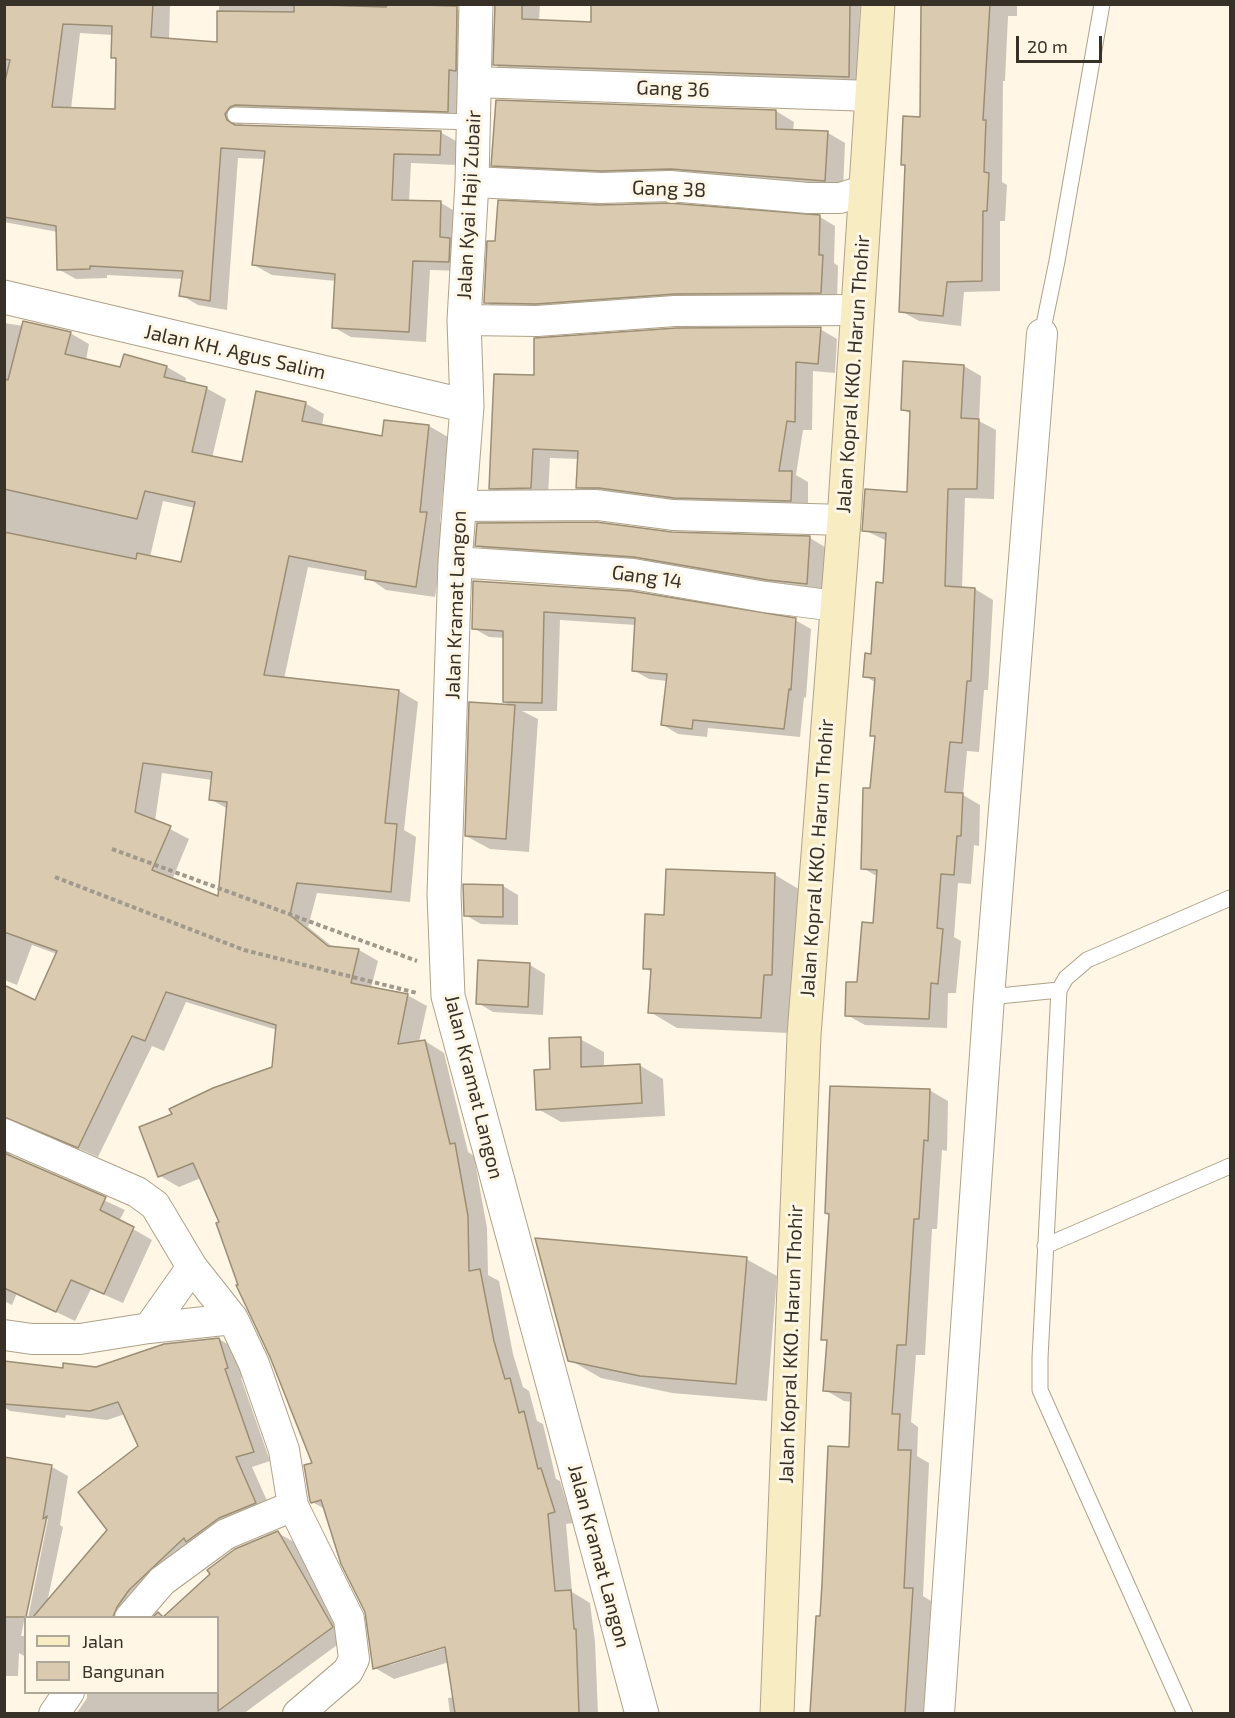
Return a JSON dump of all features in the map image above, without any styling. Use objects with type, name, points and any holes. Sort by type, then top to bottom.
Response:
[{"type":"main road","name":"Jalan Kopral KKO. Harun Thohir","points":[[777,1713],[804,1035],[844,520],[878,4]]},
{"type":"street","name":"Jalan Kyai Haji Zubair","points":[[467,406],[464,320],[472,182],[476,4]]},
{"type":"street","name":"Gang 36","points":[[474,82],[871,96]]},
{"type":"street","name":"Gang 38","points":[[472,182],[601,188],[670,186],[808,198],[840,198],[866,190]]},
{"type":"street","name":"Jalan KH. Agus Salim","points":[[4,297],[467,406]]},
{"type":"street","points":[[464,320],[537,321],[675,310],[858,310]]},
{"type":"street","points":[[939,1713],[989,997],[1042,334]]},
{"type":"street","name":"Jalan Kramat Langon","points":[[467,406],[455,562],[444,894],[448,985],[642,1713]]},
{"type":"street","points":[[460,506],[597,506],[673,515],[844,520]]},
{"type":"street","name":"Gang 14","points":[[455,562],[633,574],[836,606]]},
{"type":"street","points":[[4,1134],[137,1192],[155,1205],[192,1267],[233,1319],[254,1364],[284,1450],[293,1506],[350,1619],[354,1659],[348,1671],[298,1713]]},
{"type":"street","points":[[149,1328],[192,1267]]},
{"type":"street","points":[[4,1335],[32,1339],[80,1339],[149,1328],[233,1319]]},
{"type":"street","points":[[131,1616],[162,1581],[226,1534],[293,1506]]},
{"type":"street","points":[[54,1713],[68,1694]]},
{"type":"lane","points":[[1042,334],[1102,4]]},
{"type":"lane","points":[[235,115],[473,122]]},
{"type":"lane","points":[[1185,1713],[1040,1390],[1045,1246],[1059,990],[1066,978],[1087,960],[1230,898]]},
{"type":"lane","points":[[989,997],[1059,990]]},
{"type":"lane","points":[[1045,1246],[1230,1166]]},
{"type":"path","points":[[112,849],[448,985]]},
{"type":"path","points":[[55,877],[244,950],[408,992],[448,985]]},
{"type":"building","points":[[4,4],[153,4],[151,37],[217,42],[217,11],[294,12],[294,4],[386,7],[387,4],[457,6],[456,71],[449,70],[448,112],[235,105],[230,107],[225,114],[227,120],[235,125],[441,131],[440,155],[394,154],[392,200],[441,201],[440,237],[450,238],[449,262],[413,261],[409,332],[332,328],[335,274],[252,265],[265,151],[221,148],[210,301],[179,296],[183,271],[90,266],[90,269],[57,270],[56,226],[4,217],[4,85],[10,60],[4,59]],"holes":[[[63,24],[112,26],[111,58],[116,58],[115,109],[52,107]]]},
{"type":"building","points":[[495,4],[522,4],[522,19],[591,22],[591,4],[850,4],[849,77],[493,65]]},
{"type":"building","points":[[921,4],[990,4],[983,120],[986,120],[984,172],[989,173],[987,211],[983,211],[982,281],[947,282],[943,316],[899,312],[905,165],[901,165],[903,116],[920,117]]},
{"type":"building","points":[[496,100],[776,110],[776,129],[828,131],[825,181],[671,169],[601,171],[491,166]]},
{"type":"building","points":[[498,200],[600,205],[669,203],[820,215],[819,255],[823,255],[821,293],[675,294],[536,304],[484,303],[487,241],[495,241]]},
{"type":"building","points":[[23,321],[71,332],[65,354],[120,367],[124,354],[167,366],[164,377],[207,387],[192,452],[242,462],[256,391],[306,402],[302,421],[382,436],[384,420],[429,425],[420,512],[427,512],[416,587],[365,579],[366,571],[289,556],[264,675],[399,690],[385,823],[397,824],[391,892],[297,883],[290,915],[328,946],[359,949],[351,983],[408,994],[398,1044],[425,1040],[450,1144],[455,1143],[468,1216],[469,1271],[480,1269],[494,1341],[505,1379],[510,1378],[519,1413],[524,1411],[538,1469],[541,1468],[555,1512],[548,1514],[555,1591],[571,1590],[574,1629],[576,1629],[579,1713],[455,1713],[445,1647],[373,1669],[365,1612],[341,1564],[321,1500],[311,1503],[310,1501],[304,1465],[312,1463],[270,1357],[236,1285],[238,1285],[216,1223],[219,1222],[193,1163],[158,1177],[139,1127],[172,1114],[169,1109],[213,1088],[272,1067],[276,1025],[166,992],[145,1041],[132,1036],[78,1148],[4,1117],[4,985],[35,1000],[57,951],[4,932],[4,532],[136,559],[137,553],[181,562],[195,502],[145,491],[137,519],[4,489],[4,379],[8,380]],"holes":[[[143,763],[212,772],[209,800],[227,802],[218,896],[152,870],[171,826],[135,812]]]},
{"type":"building","points":[[821,327],[818,364],[796,362],[795,422],[787,421],[779,471],[792,471],[791,501],[674,498],[599,488],[576,488],[578,451],[533,449],[531,488],[489,489],[494,374],[534,375],[534,338],[676,328]]},
{"type":"building","points":[[903,361],[964,365],[961,418],[979,419],[977,489],[948,489],[945,586],[975,588],[971,681],[967,681],[962,743],[950,742],[945,792],[963,793],[961,836],[957,836],[954,875],[941,874],[937,928],[943,929],[938,984],[931,983],[929,1019],[845,1016],[846,982],[857,982],[862,922],[873,923],[877,870],[861,869],[863,788],[870,788],[875,736],[870,736],[875,678],[863,677],[865,653],[871,654],[876,582],[883,583],[886,533],[862,531],[865,489],[907,492],[910,411],[901,410]]},
{"type":"building","points":[[596,522],[672,532],[810,536],[807,584],[768,580],[634,557],[475,546],[477,523]]},
{"type":"building","points":[[473,581],[631,591],[796,618],[791,690],[789,689],[784,729],[693,720],[692,729],[661,725],[667,674],[632,671],[635,618],[544,612],[542,703],[503,702],[503,631],[472,629]]},
{"type":"building","points":[[469,702],[515,705],[506,839],[465,836]]},
{"type":"building","points":[[666,869],[775,873],[772,975],[764,975],[761,1018],[648,1013],[651,969],[643,969],[645,914],[664,915]]},
{"type":"building","points":[[463,884],[503,885],[503,917],[464,916]]},
{"type":"building","points":[[478,960],[530,963],[528,1007],[476,1004]]},
{"type":"building","points":[[581,1037],[581,1067],[640,1064],[642,1103],[536,1110],[534,1070],[550,1069],[549,1038]]},
{"type":"building","points":[[830,1086],[930,1089],[928,1141],[924,1140],[919,1219],[914,1219],[906,1345],[897,1345],[892,1414],[900,1414],[898,1450],[911,1450],[904,1588],[913,1588],[905,1713],[810,1713],[816,1616],[820,1616],[828,1446],[849,1447],[851,1393],[823,1391],[827,1340],[821,1340],[829,1214],[825,1213]]},
{"type":"building","points":[[4,1153],[106,1197],[100,1210],[134,1227],[104,1294],[71,1280],[56,1312],[4,1288]]},
{"type":"building","points":[[535,1238],[747,1257],[736,1384],[640,1376],[568,1361]]},
{"type":"building","points":[[219,1338],[228,1368],[225,1369],[254,1452],[236,1457],[256,1503],[219,1518],[186,1542],[184,1538],[129,1590],[113,1616],[34,1616],[107,1530],[78,1492],[138,1446],[118,1402],[90,1411],[4,1404],[4,1361],[63,1368],[63,1363],[96,1367],[164,1344]]},
{"type":"building","points":[[4,1457],[52,1465],[43,1519],[47,1516],[26,1616],[4,1617]]},
{"type":"building","points":[[278,1531],[333,1627],[218,1711],[219,1616],[164,1616],[210,1574],[207,1570],[235,1549]]}]
